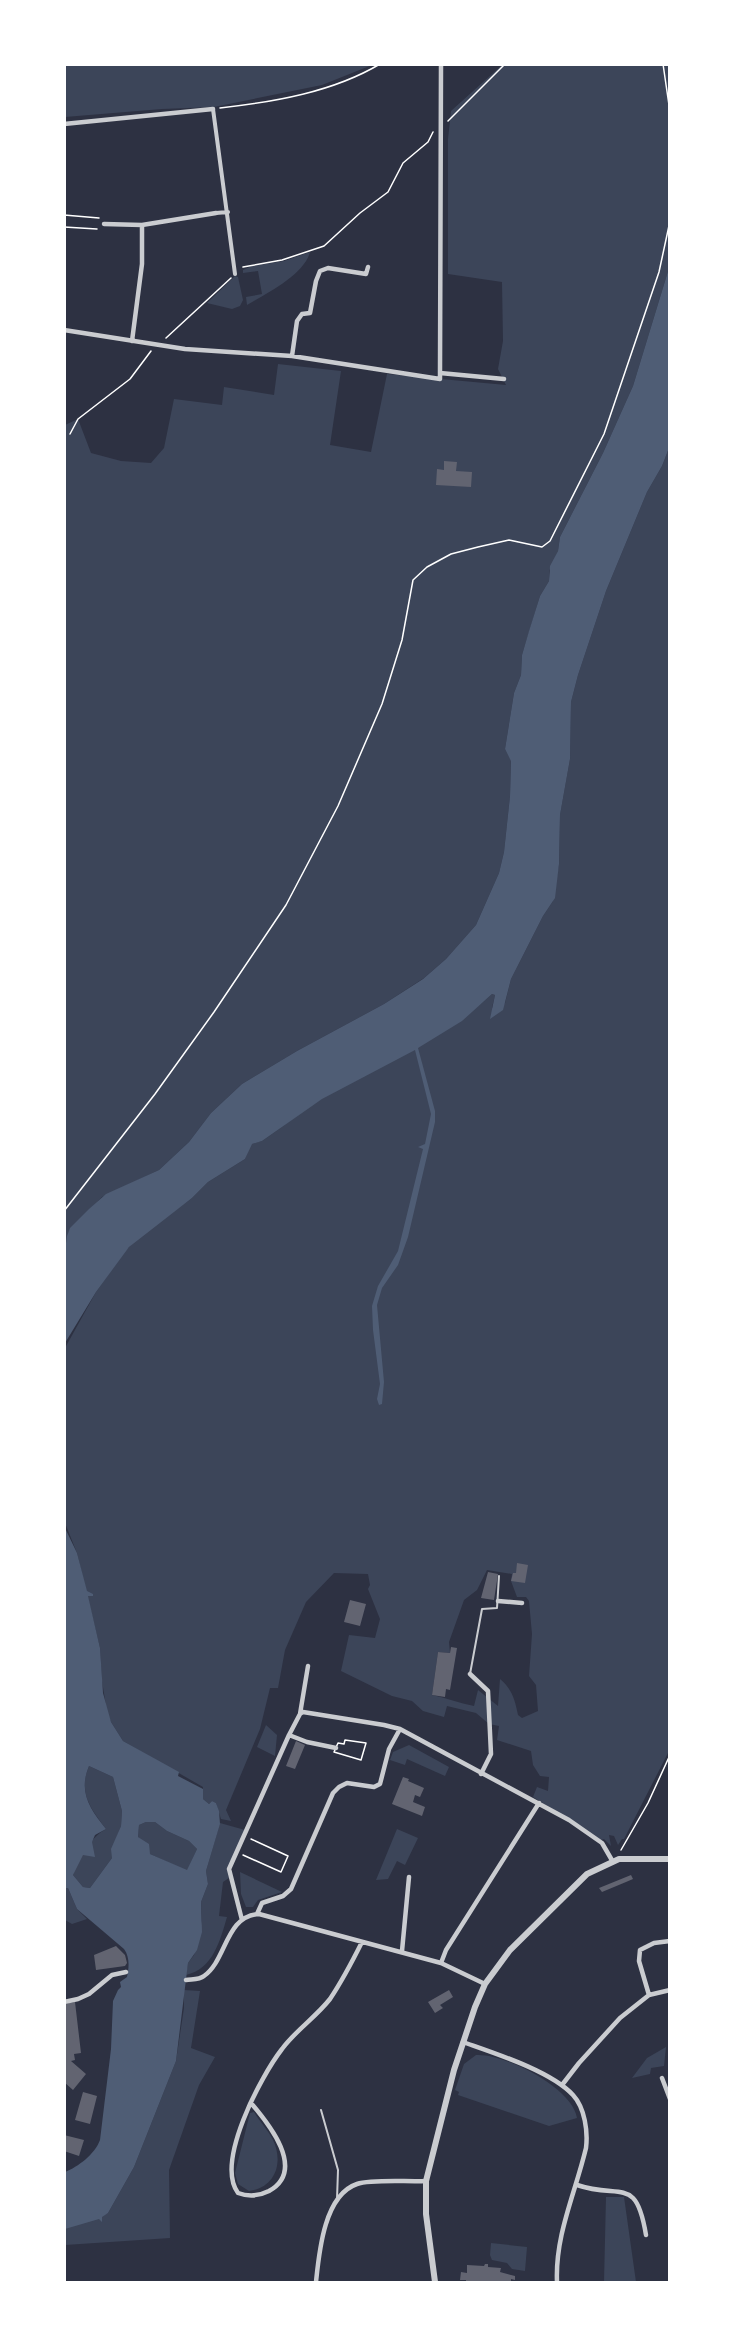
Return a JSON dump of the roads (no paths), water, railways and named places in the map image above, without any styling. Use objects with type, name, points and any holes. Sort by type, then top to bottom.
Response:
[{"type":"street","points":[[64,330],[196,350],[292,356],[440,379],[441,64]]},
{"type":"street","points":[[64,124],[213,109],[236,274]]},
{"type":"street","points":[[104,224],[142,225],[228,212]]},
{"type":"street","points":[[132,340],[142,264],[142,225]]},
{"type":"street","points":[[292,356],[297,321],[302,314],[310,313],[320,271],[328,268],[366,274],[368,267]]},
{"type":"street","points":[[440,373],[504,379]]},
{"type":"street","points":[[498,1600],[522,1603]]},
{"type":"street","points":[[242,1920],[229,1869],[300,1714],[308,1666]]},
{"type":"street","points":[[470,1674],[488,1690],[490,1701],[491,1754],[481,1774]]},
{"type":"street","points":[[300,1714],[307,1713],[384,1725],[400,1730],[569,1820],[602,1843],[617,1859]]},
{"type":"street","points":[[257,1914],[262,1903],[283,1896],[291,1889],[328,1802],[339,1787],[347,1783],[378,1787],[389,1749],[400,1730]]},
{"type":"street","points":[[289,1735],[336,1748]]},
{"type":"street","points":[[441,1964],[446,1950],[539,1803]]},
{"type":"street","points":[[435,2283],[426,2214],[426,2181],[442,2112],[463,2042],[485,1984],[510,1950],[587,1874],[617,1859],[669,1859]]},
{"type":"street","points":[[402,1952],[409,1877]]},
{"type":"street","points":[[186,1980],[204,1977],[242,1920],[250,1914],[257,1914],[402,1952],[441,1964],[485,1984]]},
{"type":"street","points":[[649,1995],[639,1961],[640,1950],[654,1943],[669,1941]]},
{"type":"street","points":[[251,2103],[281,2145],[285,2164],[279,2182],[273,2189],[251,2196],[238,2193],[231,2173],[239,2135],[251,2103],[281,2050],[330,1998],[348,1971],[362,1942]]},
{"type":"street","points":[[64,2002],[89,1994],[112,1975],[126,1972]]},
{"type":"street","points":[[562,2085],[607,2031],[649,1995],[669,1990]]},
{"type":"street","points":[[463,2042],[541,2073],[562,2085],[579,2104],[586,2131],[586,2148],[561,2231],[557,2283]]},
{"type":"street","points":[[662,2078],[669,2099]]},
{"type":"street","points":[[316,2282],[330,2212],[346,2189],[358,2184],[426,2181]]},
{"type":"street","points":[[576,2185],[599,2191],[623,2192],[632,2196],[641,2210],[646,2235]]},
{"type":"lane","points":[[470,1674],[482,1609],[497,1608],[499,1576]]},
{"type":"lane","points":[[321,2110],[338,2170],[337,2199]]}]
